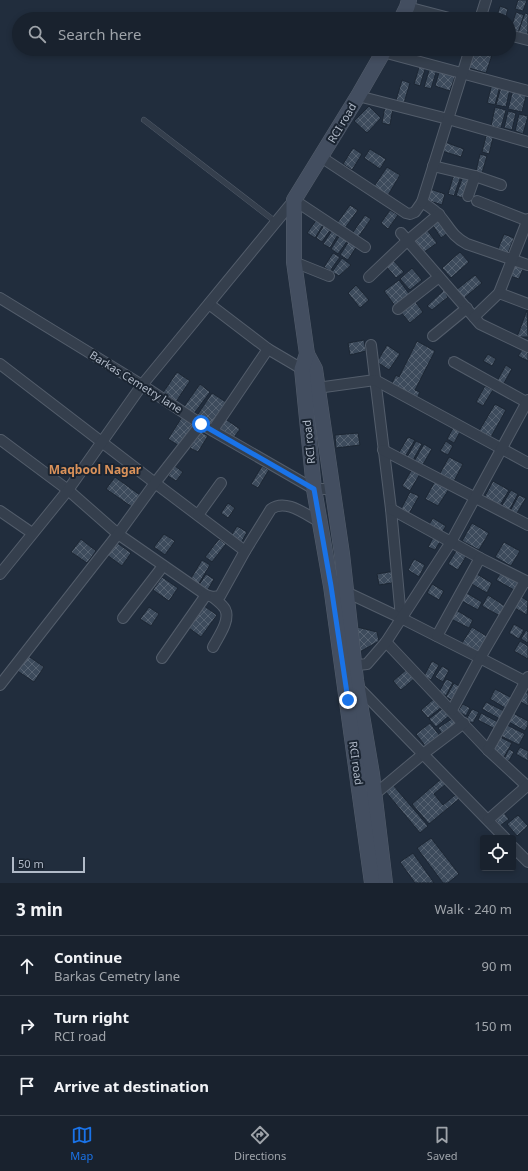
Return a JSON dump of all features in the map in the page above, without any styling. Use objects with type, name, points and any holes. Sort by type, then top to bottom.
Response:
[{"type":"street","points":[[482,12],[486,0]]},
{"type":"street","points":[[405,9],[419,12]]},
{"type":"street","points":[[516,37],[528,40]]},
{"type":"street","name":"RCI road","points":[[294,200],[358,96],[381,56]]},
{"type":"street","points":[[405,56],[528,90]]},
{"type":"street","points":[[321,157],[406,213],[410,214],[416,212],[422,202],[468,56]]},
{"type":"street","points":[[358,96],[448,118],[528,142]]},
{"type":"street","points":[[433,166],[475,176],[501,185]]},
{"type":"street","points":[[474,317],[499,293],[528,220],[473,198],[475,176]]},
{"type":"street","points":[[0,574],[68,490],[142,385],[294,200]]},
{"type":"street","points":[[294,200],[364,247]]},
{"type":"street","points":[[294,200],[294,262],[308,369],[317,388],[332,488],[346,592],[349,666],[357,685],[374,795],[385,883]]},
{"type":"street","points":[[422,202],[439,214],[459,240],[528,265]]},
{"type":"street","points":[[369,277],[407,241],[439,214]]},
{"type":"street","points":[[401,233],[480,324],[528,347]]},
{"type":"street","points":[[294,262],[329,276]]},
{"type":"street","points":[[398,309],[439,277]]},
{"type":"street","points":[[499,293],[528,304]]},
{"type":"street","name":"Barkas Cemetry lane","points":[[0,298],[142,385],[201,424],[314,489]]},
{"type":"street","points":[[209,304],[268,349],[308,369]]},
{"type":"street","points":[[433,336],[467,308]]},
{"type":"street","points":[[371,345],[384,450],[401,618]]},
{"type":"street","points":[[213,430],[268,349]]},
{"type":"street","points":[[349,666],[367,664],[386,642],[451,542],[528,402],[454,362]]},
{"type":"street","points":[[0,364],[245,551]]},
{"type":"street","name":"RCI road","points":[[308,369],[314,489],[349,666],[372,883]]},
{"type":"street","points":[[317,388],[375,380],[528,463]]},
{"type":"street","points":[[0,685],[118,534],[201,424]]},
{"type":"street","points":[[1,440],[68,490],[118,534],[163,566],[210,596],[225,608],[227,615],[226,620],[213,647]]},
{"type":"street","points":[[384,450],[528,525]]},
{"type":"street","points":[[198,515],[221,483]]},
{"type":"street","points":[[314,489],[332,488]]},
{"type":"street","points":[[210,596],[220,596],[271,509],[281,505],[288,506],[320,522]]},
{"type":"street","points":[[390,509],[527,582],[480,658],[452,710]]},
{"type":"street","points":[[0,511],[32,533]]},
{"type":"street","points":[[437,636],[480,558]]},
{"type":"street","points":[[123,618],[163,566]]},
{"type":"street","points":[[346,592],[527,681],[488,750]]},
{"type":"street","points":[[162,658],[210,596]]},
{"type":"street","points":[[386,642],[452,710],[488,750],[528,786],[488,820]]},
{"type":"street","points":[[357,685],[502,835]]},
{"type":"street","points":[[374,795],[423,754],[464,723]]},
{"type":"street","points":[[516,850],[528,862]]},
{"type":"lane","points":[[144,120],[276,222]]},
{"type":"building","points":[[518,0],[527,0],[523,11],[515,9]]},
{"type":"building","points":[[500,6],[508,9],[507,12],[498,12]]},
{"type":"building","points":[[516,12],[524,15],[518,34],[516,34]]},
{"type":"building","points":[[525,13],[528,14],[527,35],[518,33]]},
{"type":"building","points":[[473,56],[492,56],[486,73],[469,68]]},
{"type":"building","points":[[420,64],[426,66],[420,86],[414,84]]},
{"type":"building","points":[[430,67],[437,69],[431,89],[424,87]]},
{"type":"building","points":[[440,69],[456,74],[450,91],[435,86]]},
{"type":"building","points":[[402,80],[410,83],[404,103],[396,100]]},
{"type":"building","points":[[492,84],[500,86],[495,105],[487,103]]},
{"type":"building","points":[[501,87],[510,89],[506,107],[496,105]]},
{"type":"building","points":[[513,89],[527,92],[522,112],[508,109]]},
{"type":"building","points":[[369,106],[381,118],[367,133],[354,121]]},
{"type":"building","points":[[385,106],[393,108],[390,125],[382,123]]},
{"type":"building","points":[[495,107],[506,110],[501,128],[491,126]]},
{"type":"building","points":[[508,111],[516,113],[512,130],[504,128]]},
{"type":"building","points":[[519,114],[528,116],[523,134],[515,131]]},
{"type":"building","points":[[487,132],[494,134],[489,154],[482,152]]},
{"type":"building","points":[[445,142],[464,149],[461,157],[442,151]]},
{"type":"building","points":[[353,148],[362,154],[352,170],[343,164]]},
{"type":"building","points":[[370,149],[386,159],[380,169],[364,158]]},
{"type":"building","points":[[480,154],[487,156],[482,173],[476,171]]},
{"type":"building","points":[[387,167],[400,175],[387,197],[373,188]]},
{"type":"building","points":[[454,174],[461,176],[454,196],[448,194]]},
{"type":"building","points":[[463,176],[470,179],[464,198],[456,196]]},
{"type":"building","points":[[430,189],[445,194],[442,205],[427,200]]},
{"type":"building","points":[[350,205],[358,210],[343,231],[335,226]]},
{"type":"building","points":[[390,210],[398,215],[388,229],[381,223]]},
{"type":"building","points":[[365,215],[371,219],[357,239],[351,235]]},
{"type":"building","points":[[317,219],[324,223],[315,238],[307,233]]},
{"type":"building","points":[[440,219],[449,232],[441,238],[432,224]]},
{"type":"building","points":[[324,225],[331,229],[322,242],[316,238]]},
{"type":"building","points":[[333,229],[339,233],[330,248],[323,244]]},
{"type":"building","points":[[427,230],[437,243],[423,253],[413,240]]},
{"type":"building","points":[[504,234],[514,238],[508,253],[498,249]]},
{"type":"building","points":[[340,235],[348,240],[338,254],[331,249]]},
{"type":"building","points":[[349,241],[357,246],[348,260],[340,255]]},
{"type":"building","points":[[460,252],[469,262],[451,278],[442,268]]},
{"type":"building","points":[[333,253],[340,257],[330,271],[324,267]]},
{"type":"building","points":[[342,258],[351,265],[339,276],[332,272]]},
{"type":"building","points":[[393,260],[404,272],[396,278],[386,266]]},
{"type":"building","points":[[515,264],[524,267],[519,279],[510,276]]},
{"type":"building","points":[[412,268],[422,280],[410,290],[400,279]]},
{"type":"building","points":[[475,275],[482,283],[463,299],[456,290]]},
{"type":"building","points":[[399,280],[410,295],[395,306],[384,291]]},
{"type":"building","points":[[356,285],[369,300],[360,308],[348,293]]},
{"type":"building","points":[[444,290],[448,297],[432,310],[427,306]]},
{"type":"building","points":[[413,299],[423,312],[410,323],[399,310]]},
{"type":"building","points":[[527,310],[528,337],[517,337]]},
{"type":"building","points":[[364,340],[366,351],[350,355],[348,343]]},
{"type":"building","points":[[417,341],[435,351],[415,390],[420,392],[416,400],[390,387],[396,375],[399,377]]},
{"type":"building","points":[[387,345],[400,354],[389,370],[377,362]]},
{"type":"building","points":[[522,350],[528,353],[528,361],[518,356]]},
{"type":"building","points":[[488,354],[496,359],[492,366],[483,361]]},
{"type":"building","points":[[506,365],[512,369],[503,385],[497,381]]},
{"type":"building","points":[[177,372],[190,381],[175,403],[162,394]]},
{"type":"building","points":[[200,384],[210,392],[193,415],[183,408]]},
{"type":"building","points":[[485,386],[493,390],[483,406],[476,402]]},
{"type":"building","points":[[212,393],[226,402],[210,426],[196,417]]},
{"type":"building","points":[[495,404],[506,410],[491,437],[479,431]]},
{"type":"building","points":[[182,417],[195,425],[181,447],[168,439]]},
{"type":"building","points":[[224,418],[240,429],[233,439],[217,427]]},
{"type":"building","points":[[453,428],[460,432],[454,443],[447,439]]},
{"type":"building","points":[[200,431],[208,436],[198,452],[190,448]]},
{"type":"building","points":[[358,433],[360,445],[336,448],[335,435]]},
{"type":"building","points":[[408,437],[415,440],[405,457],[398,454]]},
{"type":"building","points":[[416,441],[422,444],[412,462],[406,459]]},
{"type":"building","points":[[446,441],[453,446],[448,455],[440,451]]},
{"type":"building","points":[[424,444],[432,449],[421,468],[413,463]]},
{"type":"building","points":[[449,457],[463,464],[453,483],[439,475]]},
{"type":"building","points":[[175,466],[183,472],[176,481],[168,476]]},
{"type":"building","points":[[262,466],[269,470],[258,488],[251,484]]},
{"type":"building","points":[[412,469],[420,474],[410,491],[402,486]]},
{"type":"building","points":[[115,477],[140,495],[132,507],[106,489]]},
{"type":"building","points":[[435,481],[449,489],[438,506],[425,499]]},
{"type":"building","points":[[493,481],[509,490],[499,507],[484,498]]},
{"type":"building","points":[[511,490],[518,494],[509,511],[501,507]]},
{"type":"building","points":[[410,492],[419,496],[409,514],[401,509]]},
{"type":"building","points":[[519,495],[526,498],[516,515],[510,511]]},
{"type":"building","points":[[228,503],[235,508],[228,518],[221,513]]},
{"type":"building","points":[[433,518],[446,526],[441,534],[428,526]]},
{"type":"building","points":[[472,523],[489,533],[479,550],[462,541]]},
{"type":"building","points":[[237,526],[247,532],[241,543],[231,536]]},
{"type":"building","points":[[164,534],[175,541],[165,555],[154,547]]},
{"type":"building","points":[[434,536],[441,540],[435,550],[428,547]]},
{"type":"building","points":[[81,539],[96,551],[87,563],[71,552]]},
{"type":"building","points":[[219,539],[226,544],[212,562],[205,557]]},
{"type":"building","points":[[116,542],[131,553],[122,566],[107,555]]},
{"type":"building","points":[[504,542],[520,551],[511,566],[495,557]]},
{"type":"building","points":[[458,548],[468,553],[458,570],[448,564]]},
{"type":"building","points":[[414,559],[425,565],[419,577],[408,570]]},
{"type":"building","points":[[202,560],[210,565],[198,585],[190,580]]},
{"type":"building","points":[[395,571],[397,582],[379,585],[377,574]]},
{"type":"building","points":[[502,571],[519,581],[514,590],[496,580]]},
{"type":"building","points":[[475,573],[492,583],[487,593],[470,583]]},
{"type":"building","points":[[206,574],[214,579],[206,593],[197,588]]},
{"type":"building","points":[[162,577],[178,588],[169,601],[153,590]]},
{"type":"building","points":[[432,584],[444,591],[439,600],[427,593]]},
{"type":"building","points":[[465,592],[482,602],[478,610],[460,600]]},
{"type":"building","points":[[488,595],[505,606],[500,616],[482,606]]},
{"type":"building","points":[[520,596],[528,601],[527,615],[513,607]]},
{"type":"building","points":[[200,603],[217,615],[201,637],[185,625]]},
{"type":"building","points":[[149,607],[159,614],[151,626],[140,619]]},
{"type":"building","points":[[456,610],[473,620],[469,628],[451,619]]},
{"type":"building","points":[[514,624],[524,630],[519,639],[509,633]]},
{"type":"building","points":[[357,627],[377,632],[379,641],[358,653]]},
{"type":"building","points":[[472,627],[488,637],[479,653],[462,643]]},
{"type":"building","points":[[526,630],[528,632],[528,643],[521,639]]},
{"type":"building","points":[[520,641],[528,646],[528,659],[514,651]]},
{"type":"building","points":[[27,655],[44,667],[34,682],[16,670]]},
{"type":"building","points":[[432,661],[439,665],[431,680],[424,676]]},
{"type":"building","points":[[442,666],[449,670],[443,682],[435,677]]},
{"type":"building","points":[[407,669],[415,678],[401,690],[393,681]]},
{"type":"building","points":[[446,679],[453,682],[446,696],[439,692]]},
{"type":"building","points":[[454,683],[462,688],[455,702],[446,697]]},
{"type":"building","points":[[495,689],[512,698],[507,709],[490,699]]},
{"type":"building","points":[[525,691],[528,693],[528,706],[519,701]]},
{"type":"building","points":[[435,698],[443,706],[428,718],[421,710]]},
{"type":"building","points":[[486,702],[504,711],[500,719],[482,709]]},
{"type":"building","points":[[463,704],[470,708],[466,716],[458,711]]},
{"type":"building","points":[[443,708],[449,716],[436,727],[429,719]]},
{"type":"building","points":[[472,709],[479,712],[473,723],[466,720]]},
{"type":"building","points":[[511,712],[528,721],[525,731],[507,721]]},
{"type":"building","points":[[481,713],[498,722],[495,729],[478,720]]},
{"type":"building","points":[[453,718],[458,725],[443,735],[438,728]]},
{"type":"building","points":[[430,723],[440,736],[426,747],[416,734]]},
{"type":"building","points":[[507,725],[525,734],[519,745],[501,736]]},
{"type":"building","points":[[500,737],[512,743],[504,757],[492,751]]},
{"type":"building","points":[[520,747],[528,751],[528,761],[516,754]]},
{"type":"building","points":[[509,749],[514,752],[509,761],[504,759]]},
{"type":"building","points":[[441,779],[446,784],[434,794],[443,805],[455,795],[459,799],[429,824],[412,804]]},
{"type":"building","points":[[393,785],[428,826],[420,833],[385,791]]},
{"type":"building","points":[[504,813],[509,819],[500,826],[496,820]]},
{"type":"building","points":[[518,815],[528,826],[517,836],[507,824]]},
{"type":"building","points":[[431,838],[459,874],[448,883],[443,883],[417,848]]},
{"type":"building","points":[[413,853],[434,883],[415,883],[400,862]]},
{"type":"district","name":"Maqbool Nagar","points":[[95,470]]},
{"type":"route","points":[[201,424],[314,489],[331,586],[348,700]]}]
